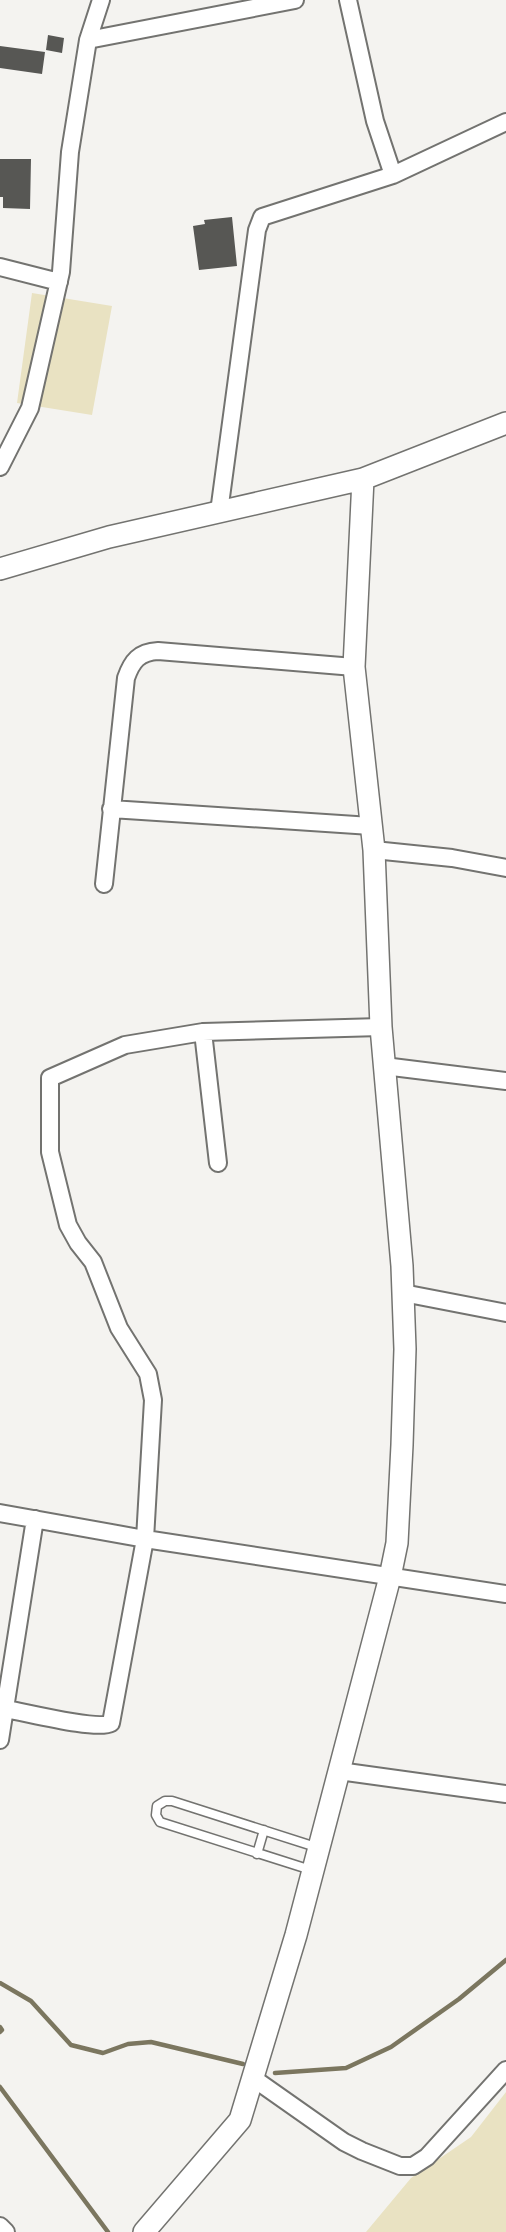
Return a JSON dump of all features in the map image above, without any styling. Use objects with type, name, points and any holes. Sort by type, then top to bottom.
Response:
[{"type":"street","points":[[0,467],[30,408],[59,282],[70,152],[88,39],[101,0]]},
{"type":"street","points":[[88,39],[294,0]]},
{"type":"street","points":[[348,0],[375,121],[393,175]]},
{"type":"street","points":[[219,512],[258,223],[262,217],[393,175],[506,122]]},
{"type":"street","points":[[0,267],[59,282]]},
{"type":"street","points":[[0,569],[109,537],[363,479],[506,423]]},
{"type":"street","points":[[144,2232],[240,2120],[296,1935],[397,1543],[405,1349],[403,1293],[381,1027],[374,850],[354,667],[363,479]]},
{"type":"street","points":[[104,884],[126,678],[136,657],[147,651],[158,651],[354,667]]},
{"type":"street","points":[[111,809],[371,826]]},
{"type":"street","points":[[374,850],[503,864]]},
{"type":"street","points":[[5,1708],[74,1722],[106,1725],[111,1723],[145,1539],[153,1400],[148,1374],[119,1328],[93,1262],[78,1244],[68,1225],[50,1152],[49,1083],[54,1075],[125,1045],[204,1032],[381,1027]]},
{"type":"street","points":[[204,1032],[218,1163]]},
{"type":"street","points":[[384,1066],[506,1082]]},
{"type":"street","points":[[403,1293],[506,1313]]},
{"type":"street","points":[[0,1513],[145,1539],[506,1594]]},
{"type":"street","points":[[0,1740],[35,1520]]},
{"type":"street","points":[[339,1771],[506,1794]]},
{"type":"street","points":[[253,2078],[344,2142],[400,2166],[413,2166],[427,2157],[506,2070]]},
{"type":"street","points":[[0,2226],[6,2232]]},
{"type":"lane","points":[[313,1871],[160,1822],[156,1815],[157,1806],[165,1801],[172,1801],[319,1848]]},
{"type":"lane","points":[[257,1854],[264,1830]]},
{"type":"shaded area","points":[[32,293],[112,306],[92,415],[17,403]]},
{"type":"shaded area","points":[[506,2092],[506,2232],[366,2232],[411,2178],[471,2137]]},
{"type":"building","points":[[48,35],[64,38],[62,53],[46,50]]},
{"type":"building","points":[[0,46],[45,52],[42,74],[0,68]]},
{"type":"building","points":[[0,159],[31,159],[30,209],[3,208],[3,197],[0,197]]},
{"type":"building","points":[[232,217],[237,266],[199,270],[193,226],[205,224],[204,220]]},
{"type":"waterway","points":[[275,2073],[346,2068],[391,2047],[459,1999],[506,1960]]},
{"type":"waterway","points":[[0,1983],[31,2001],[71,2045],[103,2053],[128,2044],[151,2042],[243,2064]]},
{"type":"waterway","points":[[0,2027],[2,2030],[0,2032]]},
{"type":"waterway","points":[[0,2087],[108,2232]]}]
